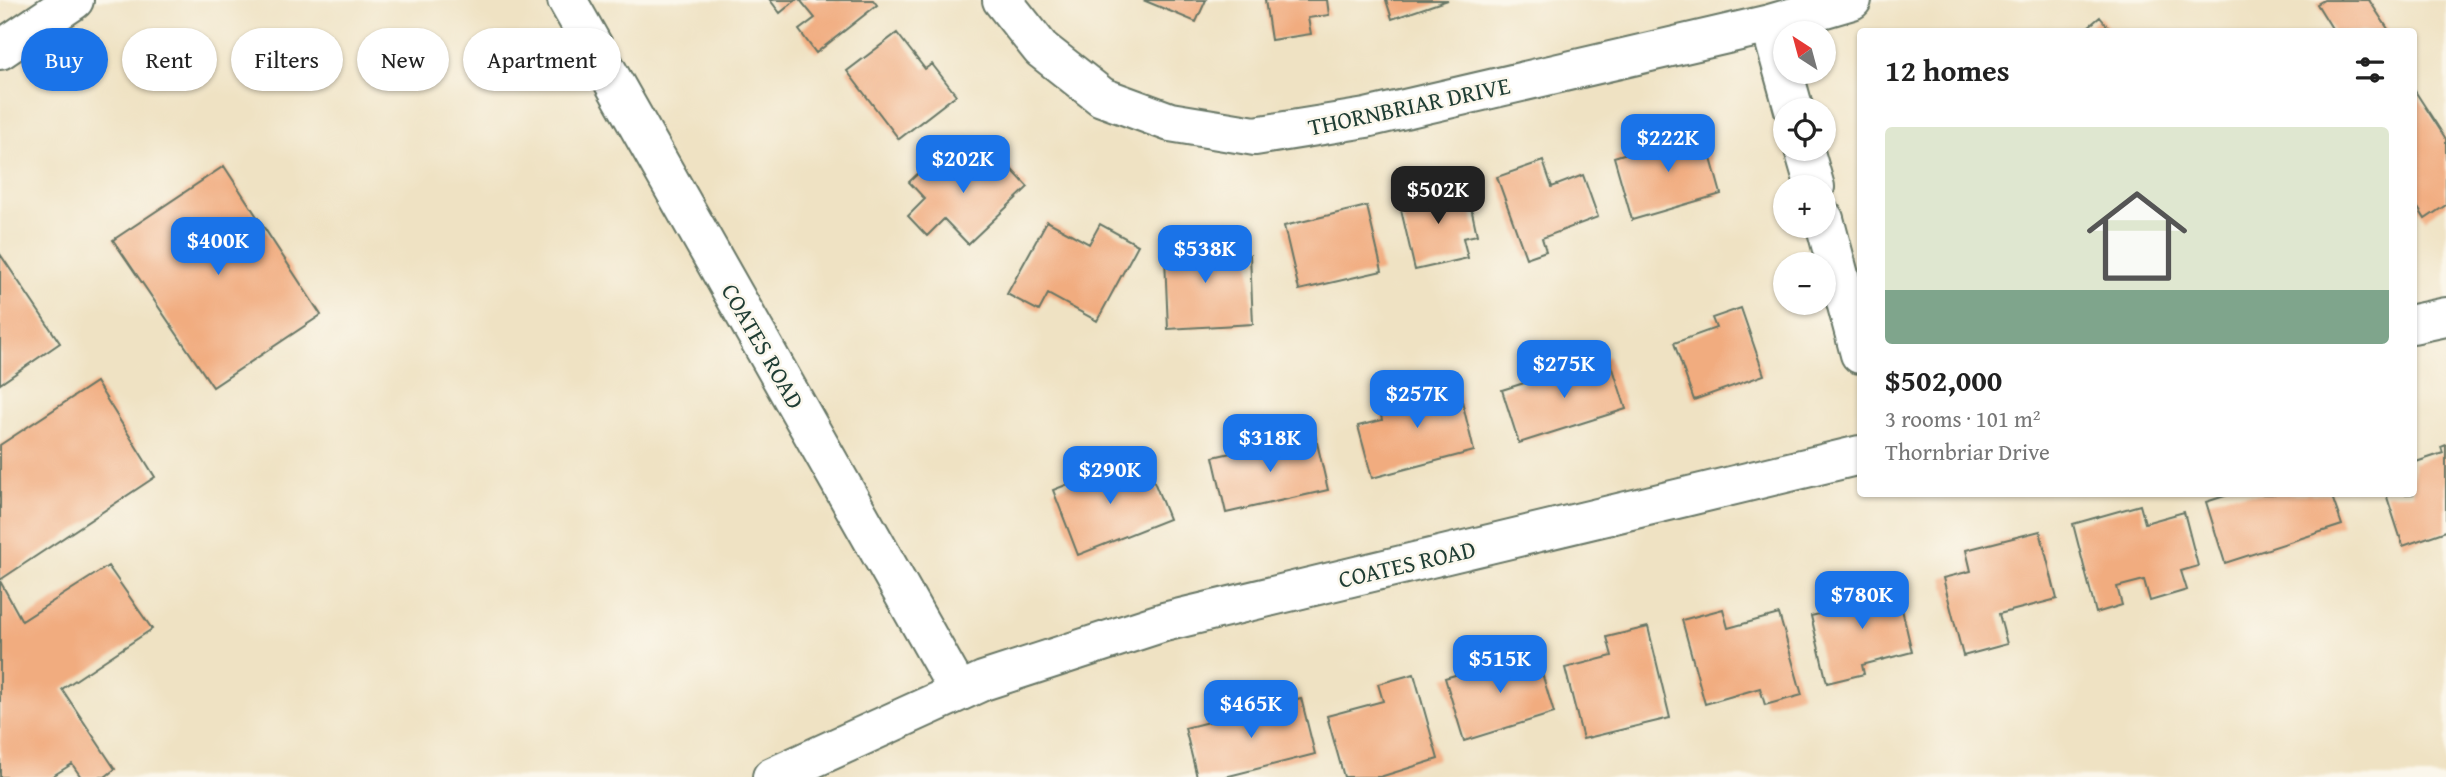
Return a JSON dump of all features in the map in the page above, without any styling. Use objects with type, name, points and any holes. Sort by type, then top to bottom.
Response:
[{"type":"street","points":[[0,50],[74,0]]},
{"type":"street","name":"THORNBRIAR DRIVE","points":[[1002,0],[1041,49],[1102,97],[1170,122],[1255,136],[1366,118],[1770,24],[1852,0]]},
{"type":"street","name":"COATES ROAD","points":[[579,5],[959,692]]},
{"type":"street","points":[[1770,24],[1791,98]]},
{"type":"street","points":[[1829,238],[1857,343]]},
{"type":"street","points":[[2417,323],[2446,317]]},
{"type":"street","name":"COATES ROAD","points":[[772,777],[983,681],[1164,622],[1857,456]]},
{"type":"building","points":[[770,0],[796,0],[780,13]]},
{"type":"building","points":[[800,0],[873,0],[877,5],[816,53],[799,30],[815,18]]},
{"type":"building","points":[[1143,0],[1206,0],[1196,22]]},
{"type":"building","points":[[1265,0],[1327,0],[1329,15],[1308,18],[1311,34],[1271,40]]},
{"type":"building","points":[[1386,0],[1448,0],[1392,19]]},
{"type":"building","points":[[2324,0],[2369,0],[2387,28],[2332,28],[2317,4]]},
{"type":"building","points":[[2100,17],[2109,28],[2087,28]]},
{"type":"building","points":[[897,33],[925,69],[932,64],[956,95],[899,139],[847,71]]},
{"type":"building","points":[[2417,94],[2446,139],[2446,205],[2425,219],[2417,206]]},
{"type":"building","points":[[1702,126],[1721,194],[1632,220],[1614,157],[1666,141],[1664,137]]},
{"type":"building","points":[[947,146],[978,179],[1001,158],[1028,187],[968,244],[944,219],[927,236],[908,216],[925,199],[909,182]]},
{"type":"building","points":[[1543,161],[1552,187],[1583,175],[1598,217],[1542,238],[1546,251],[1526,258],[1497,177]]},
{"type":"building","points":[[224,166],[321,315],[213,387],[113,240]]},
{"type":"building","points":[[1466,184],[1477,235],[1463,238],[1468,258],[1415,270],[1399,201]]},
{"type":"building","points":[[1367,206],[1382,271],[1299,290],[1284,226]]},
{"type":"building","points":[[1047,221],[1089,244],[1100,224],[1138,245],[1097,321],[1048,294],[1039,311],[1007,294]]},
{"type":"building","points":[[1205,232],[1206,257],[1250,255],[1253,324],[1168,329],[1164,234]]},
{"type":"building","points":[[0,254],[60,343],[0,384]]},
{"type":"building","points":[[1741,308],[1764,375],[1694,400],[1674,343],[1716,328],[1712,318]]},
{"type":"building","points":[[1609,356],[1626,409],[1519,443],[1502,390]]},
{"type":"building","points":[[1457,380],[1474,451],[1372,478],[1358,426],[1382,420],[1378,400]]},
{"type":"building","points":[[96,382],[155,477],[0,580],[0,445]]},
{"type":"building","points":[[1315,434],[1328,490],[1226,513],[1213,457]]},
{"type":"building","points":[[2446,445],[2446,531],[2403,546],[2387,497],[2417,497],[2417,462],[2443,453],[2441,447]]},
{"type":"building","points":[[1145,459],[1169,519],[1078,555],[1053,490],[1099,472],[1101,477]]},
{"type":"building","points":[[2222,497],[2332,497],[2342,525],[2225,563],[2206,502]]},
{"type":"building","points":[[2140,505],[2145,523],[2184,512],[2198,566],[2181,571],[2187,590],[2150,601],[2144,580],[2117,587],[2122,605],[2096,613],[2073,524]]},
{"type":"building","points":[[2040,531],[2057,599],[1999,614],[2007,644],[1963,656],[1943,578],[1971,571],[1966,550]]},
{"type":"building","points":[[108,566],[152,629],[62,689],[115,769],[105,777],[81,777],[72,764],[51,777],[0,777],[0,581],[22,621]]},
{"type":"building","points":[[1894,575],[1912,652],[1862,665],[1864,674],[1827,683],[1811,616],[1857,605],[1852,585]]},
{"type":"building","points":[[1723,609],[1728,628],[1779,614],[1802,695],[1765,705],[1760,688],[1705,704],[1682,620]]},
{"type":"building","points":[[1648,627],[1670,718],[1583,739],[1565,668],[1612,656],[1607,637]]},
{"type":"building","points":[[1534,647],[1554,713],[1464,741],[1445,678],[1510,659],[1509,655]]},
{"type":"building","points":[[1414,674],[1438,759],[1380,777],[1344,777],[1327,716],[1383,701],[1378,684]]},
{"type":"building","points":[[1301,698],[1315,754],[1225,777],[1197,777],[1185,728]]}]
